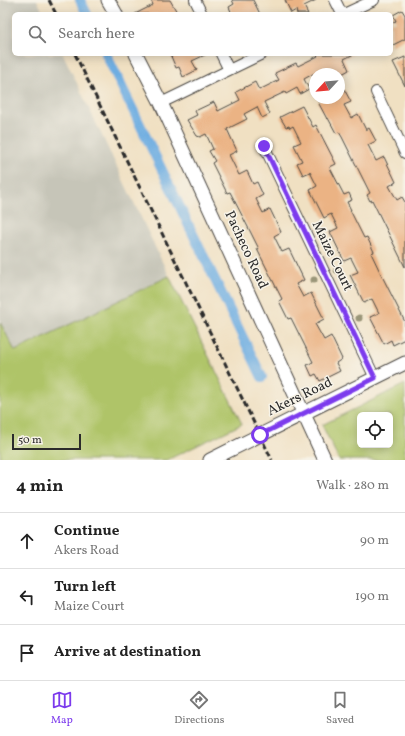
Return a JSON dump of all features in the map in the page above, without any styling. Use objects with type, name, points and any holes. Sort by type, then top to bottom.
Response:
[{"type":"street","points":[[108,0],[115,12]]},
{"type":"street","points":[[195,0],[201,12]]},
{"type":"street","points":[[335,0],[342,12]]},
{"type":"street","points":[[347,12],[374,0]]},
{"type":"street","name":"Pacheco Road","points":[[137,56],[161,103],[302,413],[325,460]]},
{"type":"street","points":[[222,56],[229,70]]},
{"type":"street","points":[[161,103],[258,56]]},
{"type":"street","points":[[376,92],[405,153]]},
{"type":"street","name":"Maize Court","points":[[264,146],[375,378]]},
{"type":"street","name":"Akers Road","points":[[210,460],[405,363]]},
{"type":"shaded area","points":[[0,0],[37,0],[43,12],[12,12],[12,56],[64,56],[169,276],[15,351],[0,322]]},
{"type":"green space","points":[[169,276],[242,424],[167,460],[0,460],[0,322],[15,351]]},
{"type":"green space","points":[[405,384],[405,460],[339,460],[322,425]]},
{"type":"building","points":[[151,0],[170,0],[177,12],[139,12],[153,5]]},
{"type":"building","points":[[232,0],[253,0],[259,12],[231,12],[229,7],[234,4]]},
{"type":"building","points":[[285,0],[316,0],[304,6],[307,12],[296,12],[296,10],[291,12]]},
{"type":"building","points":[[402,10],[405,15],[405,39],[393,45],[393,22],[396,21],[393,15]]},
{"type":"building","points":[[171,56],[203,56],[192,61],[197,70],[183,77],[179,67],[176,68]]},
{"type":"building","points":[[318,56],[350,56],[344,59],[349,70],[345,72],[345,68],[309,68],[309,76],[304,79],[309,89],[300,94],[297,88],[286,94],[285,92],[264,102],[270,114],[262,118],[257,107],[244,114],[247,119],[227,129],[237,151],[229,155],[239,175],[247,171],[253,184],[257,182],[263,195],[256,199],[263,213],[270,209],[281,232],[274,236],[282,252],[289,249],[304,280],[296,284],[303,297],[311,293],[324,319],[315,324],[324,340],[331,336],[342,359],[336,363],[340,371],[320,381],[316,374],[312,376],[307,365],[313,362],[291,318],[288,319],[279,301],[282,299],[257,249],[259,249],[251,233],[230,192],[227,193],[212,163],[215,161],[209,151],[213,149],[206,134],[200,137],[197,136],[187,120],[197,115],[195,111],[214,102],[218,111],[240,100],[236,92],[255,82],[259,90],[279,80],[275,73],[296,63],[298,66]]},
{"type":"building","points":[[405,57],[405,86],[393,62]]},
{"type":"building","points":[[345,91],[351,102],[344,105],[351,118],[358,114],[366,130],[369,128],[376,141],[368,145],[376,161],[384,157],[396,182],[389,186],[397,200],[402,197],[405,202],[405,267],[372,200],[370,201],[367,195],[370,193],[342,137],[339,132],[336,133],[328,118],[327,119],[319,104],[345,104]]},
{"type":"building","points":[[302,106],[313,127],[316,125],[336,164],[330,168],[344,195],[349,193],[352,200],[347,202],[350,210],[364,238],[367,237],[374,252],[371,253],[405,322],[405,339],[393,345],[391,340],[384,344],[370,317],[379,313],[372,299],[364,303],[350,275],[358,272],[351,258],[344,261],[330,232],[338,228],[331,214],[324,218],[310,190],[317,186],[310,172],[303,175],[297,163],[302,161],[294,145],[301,142],[293,126],[290,128],[289,126],[286,127],[280,117]]},
{"type":"waterway","points":[[80,0],[86,12]]},
{"type":"waterway","points":[[107,56],[262,377]]},
{"type":"railway","points":[[49,0],[55,12]]},
{"type":"railway","points":[[76,56],[272,460]]},
{"type":"route","points":[[260,435],[375,378],[264,146]]}]
